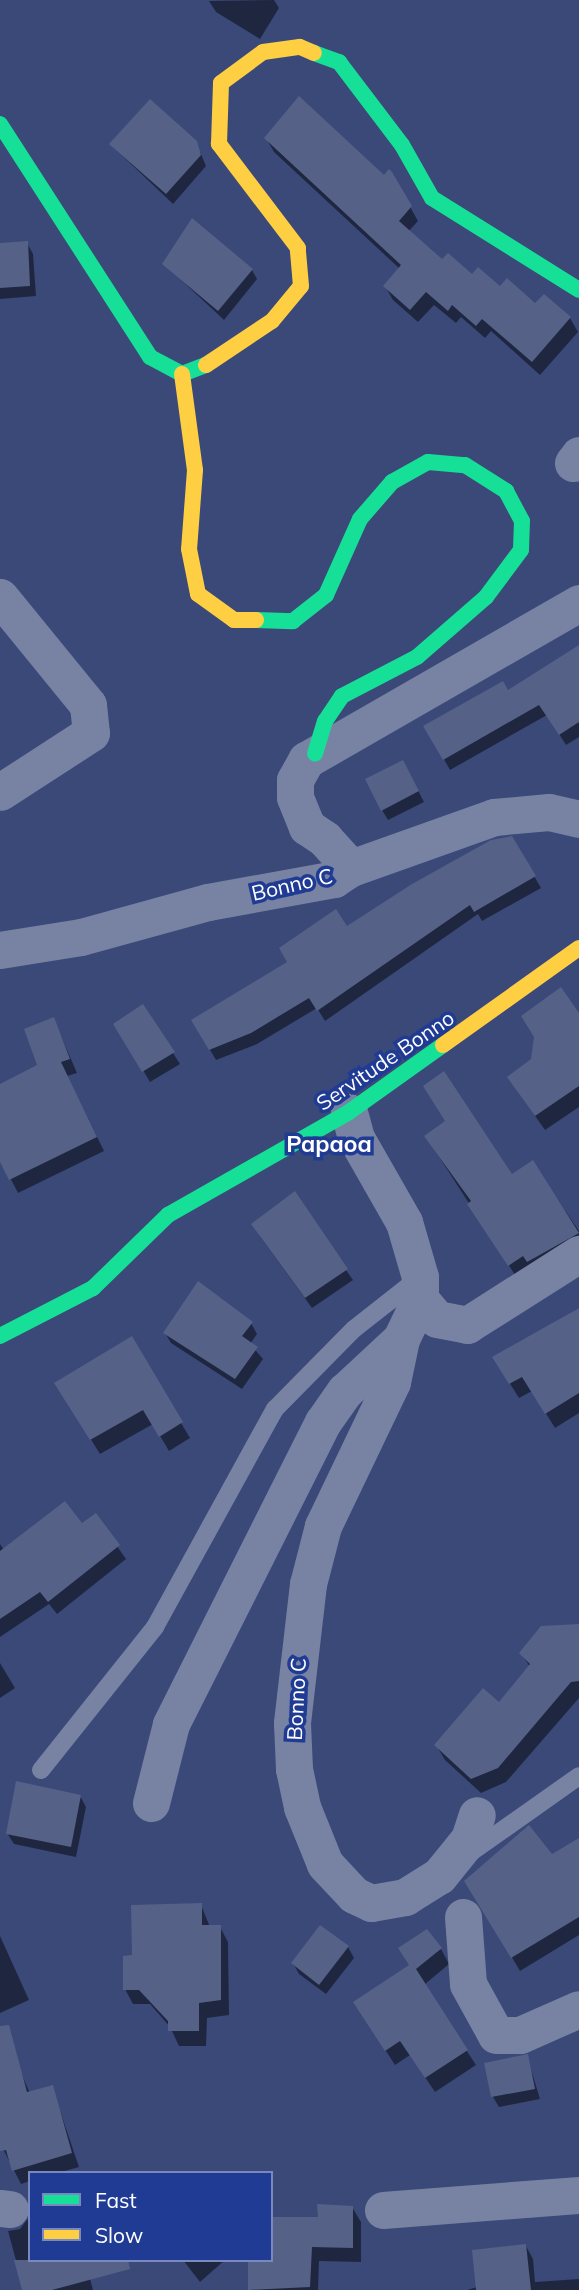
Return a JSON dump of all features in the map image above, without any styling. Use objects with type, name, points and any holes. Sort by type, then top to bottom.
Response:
[{"type":"street","points":[[0,124],[150,357],[182,374],[205,366],[272,321],[301,286],[298,248],[219,144],[221,83],[263,52],[300,47],[339,62],[402,145],[432,198],[579,290]]},
{"type":"street","points":[[182,374],[195,470],[189,550],[198,594],[234,620],[293,621],[326,595],[360,519],[392,482],[428,462],[465,465],[506,491],[522,521],[521,550],[486,597],[417,657],[342,696],[325,721],[315,754]]},
{"type":"street","points":[[0,597],[88,705],[91,733],[0,792]]},
{"type":"street","points":[[351,868],[325,839],[307,827],[295,797],[295,780],[306,760],[579,603]]},
{"type":"street","name":"Bonno C","points":[[0,950],[47,944],[208,902],[334,879],[351,868],[494,817],[549,813],[579,819]]},
{"type":"street","points":[[0,969],[47,944]]},
{"type":"street","name":"Servitude Bonno","points":[[0,1336],[93,1288],[168,1215],[349,1112],[579,948]]},
{"type":"street","points":[[349,1112],[356,1138],[404,1222],[420,1288],[437,1319],[467,1325],[579,1254]]},
{"type":"street","points":[[151,1803],[172,1724],[323,1422],[345,1391],[401,1339],[420,1288]]},
{"type":"street","name":"Bonno C","points":[[401,1339],[392,1382],[323,1526],[308,1584],[292,1723],[294,1769],[302,1807],[325,1864],[354,1895],[371,1903],[391,1902],[439,1877],[469,1839],[477,1815]]},
{"type":"street","points":[[463,1917],[468,1984],[496,2035],[520,2035],[579,2009]]},
{"type":"street","points":[[383,2210],[579,2195]]},
{"type":"lane","points":[[41,1770],[155,1627],[275,1409],[354,1329],[420,1288]]},
{"type":"lane","points":[[439,1877],[579,1776]]},
{"type":"building","points":[[299,96],[384,175],[389,169],[392,172],[412,206],[399,221],[442,259],[448,253],[472,274],[478,267],[500,286],[507,278],[535,303],[544,294],[571,317],[532,362],[482,319],[476,326],[452,305],[448,311],[426,292],[410,310],[383,286],[401,265],[264,138]]},
{"type":"building","points":[[150,99],[197,141],[201,155],[166,194],[109,144]]},
{"type":"building","points":[[192,218],[253,269],[218,311],[162,264]]},
{"type":"building","points":[[28,241],[30,286],[0,288],[0,243]]},
{"type":"building","points":[[579,645],[579,722],[559,735],[539,705],[443,760],[423,726],[503,681],[508,690]]},
{"type":"building","points":[[403,760],[419,791],[381,811],[365,779]]},
{"type":"building","points":[[512,836],[536,876],[474,912],[470,905],[317,1011],[309,998],[251,1033],[209,1050],[191,1020],[287,962],[279,948],[336,909],[347,926],[412,884],[491,840]]},
{"type":"building","points":[[561,987],[579,1013],[579,1086],[535,1116],[507,1077],[531,1059],[534,1037],[521,1016]]},
{"type":"building","points":[[143,1004],[175,1052],[142,1072],[113,1024]]},
{"type":"building","points":[[54,1017],[70,1059],[61,1062],[97,1137],[9,1180],[0,1162],[0,1084],[37,1065],[24,1029]]},
{"type":"building","points":[[444,1071],[512,1174],[533,1160],[579,1233],[527,1262],[523,1256],[508,1266],[467,1204],[471,1201],[424,1136],[445,1121],[423,1086]]},
{"type":"building","points":[[295,1191],[348,1269],[305,1298],[251,1224]]},
{"type":"building","points":[[198,1281],[253,1322],[242,1336],[258,1347],[235,1379],[163,1333]]},
{"type":"building","points":[[579,1308],[579,1393],[545,1414],[522,1377],[509,1384],[492,1357]]},
{"type":"building","points":[[132,1336],[183,1422],[159,1437],[143,1410],[90,1440],[54,1383]]},
{"type":"building","points":[[65,1501],[82,1523],[96,1513],[120,1545],[48,1602],[40,1592],[0,1619],[0,1551]]},
{"type":"building","points":[[579,1624],[579,1681],[571,1682],[498,1768],[471,1779],[434,1745],[483,1688],[499,1702],[530,1664],[519,1653],[541,1626]]},
{"type":"building","points":[[16,1781],[81,1795],[71,1847],[6,1834]]},
{"type":"building","points":[[529,1825],[552,1854],[579,1838],[579,1917],[511,1958],[464,1881]]},
{"type":"building","points":[[202,1903],[202,1925],[221,1925],[221,2000],[199,2003],[199,2031],[168,2031],[168,2021],[139,1990],[123,1990],[123,1956],[132,1955],[131,1905]]},
{"type":"building","points":[[320,1925],[349,1946],[319,1985],[291,1963]]},
{"type":"building","points":[[427,1929],[442,1948],[416,1969],[468,2050],[425,2078],[400,2041],[385,2051],[353,2002],[409,1965],[398,1948]]},
{"type":"building","points":[[9,2025],[27,2092],[53,2085],[72,2153],[12,2171],[6,2150],[0,2151],[0,2026]]},
{"type":"building","points":[[528,2054],[535,2089],[491,2097],[484,2063]]},
{"type":"building","points":[[317,2204],[353,2206],[353,2248],[312,2247],[310,2287],[248,2290],[248,2262],[273,2262],[273,2217],[318,2217]]},
{"type":"building","points":[[526,2244],[531,2290],[476,2290],[472,2250]]},
{"type":"building","points":[[14,2260],[128,2262],[130,2269],[52,2290],[22,2290]]},
{"type":"traffic: fast","points":[[314,53],[339,62],[402,145],[432,198],[579,290]]},
{"type":"traffic: fast","points":[[0,124],[150,357],[182,374],[206,365]]},
{"type":"traffic: fast","points":[[256,620],[293,621],[326,595],[360,519],[392,482],[428,462],[465,465],[506,491],[522,521],[521,550],[486,597],[417,657],[342,696],[325,721],[315,754]]},
{"type":"traffic: fast","points":[[0,1336],[93,1288],[168,1215],[349,1112],[443,1045]]},
{"type":"traffic: slow","points":[[206,365],[272,321],[301,286],[298,248],[219,144],[221,83],[263,52],[300,47],[314,53]]},
{"type":"traffic: slow","points":[[182,374],[195,470],[189,549],[198,594],[234,620],[256,620]]},
{"type":"traffic: slow","points":[[443,1045],[579,948]]},
{"type":"district","name":"Papaoa","points":[[329,1144]]}]
